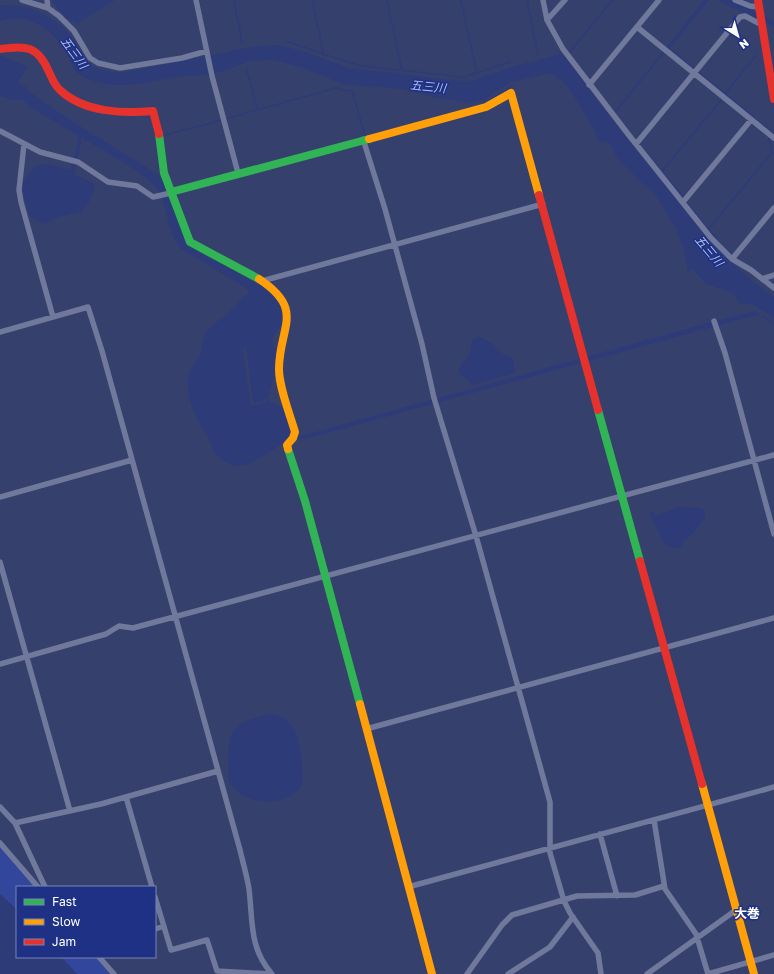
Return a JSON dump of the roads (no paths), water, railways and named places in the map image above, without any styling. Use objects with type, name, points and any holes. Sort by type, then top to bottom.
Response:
[{"type":"main road","points":[[759,6],[773,81],[774,99]]},
{"type":"main road","points":[[0,49],[20,46],[31,48],[39,53],[60,91],[74,100],[107,111],[134,114],[153,111],[159,135],[164,173],[190,242],[241,268],[262,281],[287,306],[288,313],[279,369],[294,435],[287,445],[304,501],[432,974]]},
{"type":"main road","points":[[171,192],[486,107],[511,93],[543,204],[584,360],[606,431],[622,496],[754,974]]},
{"type":"street","points":[[22,0],[48,8],[59,16],[74,31],[90,58],[103,64],[120,68],[182,58],[206,51]]},
{"type":"street","points":[[46,0],[48,8]]},
{"type":"street","points":[[196,0],[212,76],[238,174]]},
{"type":"street","points":[[543,0],[547,20],[563,49],[711,238],[732,259],[774,288]]},
{"type":"street","points":[[547,20],[565,0]]},
{"type":"street","points":[[590,85],[659,0]]},
{"type":"street","points":[[734,0],[750,6],[759,6]]},
{"type":"street","points":[[636,144],[740,17],[745,16],[762,25]]},
{"type":"street","points":[[637,27],[696,72],[774,138]]},
{"type":"street","points":[[683,202],[751,120]]},
{"type":"street","points":[[0,131],[40,152],[78,162],[108,182],[137,186],[153,196],[159,196],[171,192]]},
{"type":"street","points":[[363,139],[395,245],[422,344],[434,401],[476,536],[550,802],[550,849],[564,901],[573,917],[598,953],[601,974]]},
{"type":"street","points":[[24,144],[19,190],[21,202],[53,316]]},
{"type":"street","points":[[262,281],[543,204]]},
{"type":"street","points":[[732,259],[774,208]]},
{"type":"street","points":[[762,279],[774,275]]},
{"type":"street","points":[[0,332],[88,307],[176,616],[249,887],[255,945],[258,956],[271,974]]},
{"type":"street","points":[[715,323],[725,353],[774,534]]},
{"type":"street","points":[[0,664],[106,634],[119,626],[133,628],[774,455]]},
{"type":"street","points":[[0,497],[132,460]]},
{"type":"street","points":[[0,562],[70,811]]},
{"type":"street","points":[[366,728],[774,618]]},
{"type":"street","points":[[14,823],[126,797],[218,771]]},
{"type":"street","points":[[408,887],[774,786]]},
{"type":"street","points":[[126,797],[152,886]]},
{"type":"street","points":[[0,807],[14,823],[45,886]]},
{"type":"street","points":[[654,820],[664,886],[667,894],[698,938],[708,974],[774,955]]},
{"type":"street","points":[[600,834],[617,896]]},
{"type":"street","points":[[0,843],[37,886]]},
{"type":"street","points":[[467,974],[508,918],[512,915],[577,896],[635,895],[664,886]]},
{"type":"street","points":[[156,900],[170,950],[207,940],[217,971],[271,974]]},
{"type":"street","points":[[646,974],[736,910]]},
{"type":"street","points":[[508,974],[518,966],[539,955],[550,947],[573,917]]},
{"type":"street","points":[[156,929],[164,926]]},
{"type":"street","points":[[100,958],[114,974]]},
{"type":"water","points":[[115,0],[77,24],[65,17],[52,1]]},
{"type":"water","points":[[704,0],[709,0],[670,48],[767,127],[774,133],[774,136],[666,48]]},
{"type":"water","points":[[717,0],[730,0],[774,21],[774,27]]},
{"type":"water","name":"五三川","points":[[0,5],[11,5],[32,9],[51,18],[74,40],[87,65],[105,71],[122,73],[251,47],[278,45],[302,51],[349,68],[468,82],[512,67],[560,54],[565,56],[614,122],[716,246],[742,272],[774,297],[774,318],[754,305],[739,303],[733,293],[706,284],[693,269],[688,272],[684,251],[676,228],[660,202],[652,191],[618,159],[610,144],[598,141],[594,129],[574,96],[564,82],[550,73],[511,82],[483,100],[471,103],[433,97],[402,89],[342,84],[304,68],[273,60],[251,61],[208,76],[207,74],[175,77],[144,83],[113,85],[92,80],[79,74],[73,67],[63,47],[51,34],[37,24],[21,19],[0,21]]},
{"type":"water","points":[[0,55],[28,67],[17,83],[26,87],[27,90],[70,120],[159,175],[164,181],[187,236],[194,248],[204,255],[248,278],[274,298],[282,308],[283,320],[272,338],[275,348],[276,369],[268,398],[271,402],[285,409],[292,432],[300,435],[715,321],[757,311],[760,314],[309,438],[300,439],[291,436],[286,441],[255,461],[240,466],[233,465],[225,462],[213,449],[194,413],[189,398],[188,382],[191,369],[200,355],[202,340],[206,333],[248,293],[249,290],[181,249],[171,230],[161,195],[148,179],[82,138],[78,158],[76,160],[74,159],[79,136],[30,107],[23,100],[14,100],[0,96]]},
{"type":"water","points":[[48,164],[71,170],[72,164],[76,165],[74,174],[93,183],[95,188],[89,202],[81,212],[59,217],[45,224],[36,221],[29,215],[21,184],[36,165]]},
{"type":"water","points":[[480,337],[493,344],[497,351],[511,357],[513,360],[515,373],[472,385],[461,375],[459,369],[470,353],[472,340]]},
{"type":"water","points":[[678,507],[699,508],[705,510],[705,518],[692,534],[683,541],[682,547],[674,549],[664,543],[649,513],[653,511],[656,516]]},
{"type":"water","points":[[270,714],[281,716],[289,722],[294,730],[298,739],[302,761],[303,782],[299,789],[287,798],[271,801],[255,800],[245,797],[229,782],[229,743],[231,735],[241,724],[248,720]]},
{"type":"water","points":[[0,894],[16,909],[16,958],[62,958],[77,974],[0,974]]},
{"type":"waterway","points":[[234,0],[242,42]]},
{"type":"waterway","points":[[312,0],[318,28]]},
{"type":"waterway","points":[[387,0],[390,13]]},
{"type":"waterway","points":[[527,0],[538,55]]},
{"type":"waterway","points":[[570,52],[612,0]]},
{"type":"waterway","points":[[461,1],[477,74]]},
{"type":"waterway","points":[[390,15],[402,70]]},
{"type":"waterway","points":[[319,30],[323,53]]},
{"type":"waterway","points":[[286,41],[361,66],[463,77],[510,62]]},
{"type":"waterway","points":[[615,112],[664,52]]},
{"type":"waterway","points":[[725,94],[756,55]]},
{"type":"waterway","points":[[246,68],[258,110]]},
{"type":"waterway","points":[[483,104],[512,86]]},
{"type":"waterway","points":[[225,119],[336,88],[347,91],[352,90],[365,136]]},
{"type":"waterway","points":[[662,171],[722,99]]},
{"type":"waterway","points":[[162,136],[222,120]]},
{"type":"waterway","name":"五三川","points":[[708,230],[772,152],[769,138]]},
{"type":"waterway","points":[[640,145],[684,198]]},
{"type":"waterway","points":[[687,203],[720,243]]},
{"type":"waterway","points":[[727,250],[733,255]]},
{"type":"waterway","points":[[763,316],[774,324]]},
{"type":"district","name":"大巻","points":[[747,913]]}]
